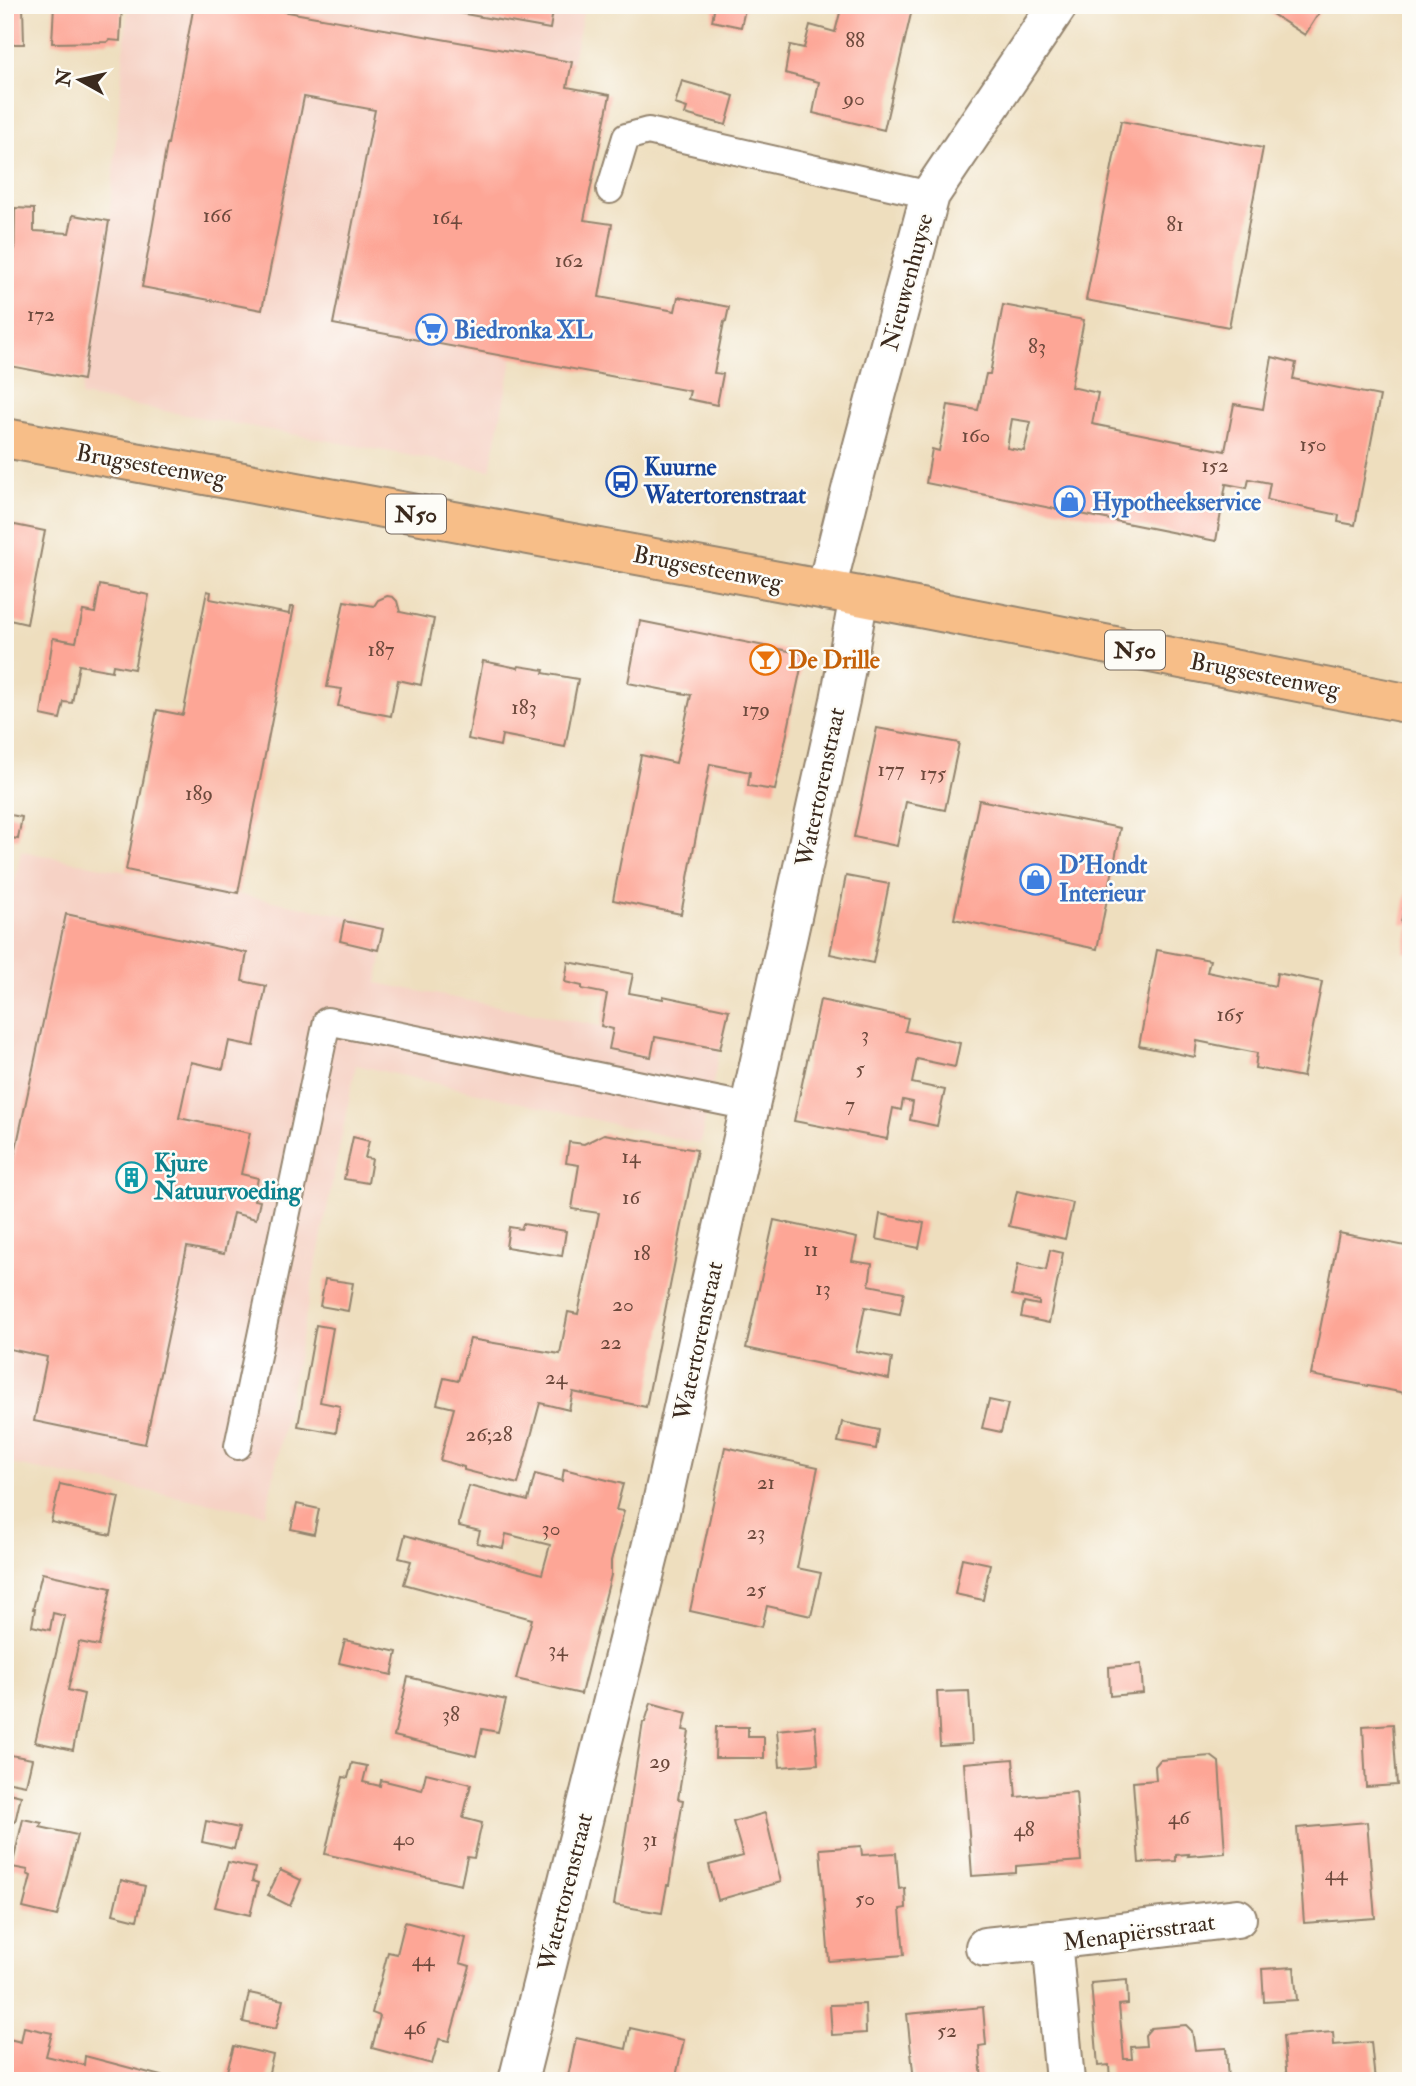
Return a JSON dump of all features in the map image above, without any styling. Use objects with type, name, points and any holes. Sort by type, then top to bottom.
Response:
[{"type":"main road","name":"Brugsesteenweg","points":[[5,438],[843,593],[1411,704]]},
{"type":"street","name":"Nieuwenhuyse","points":[[843,593],[852,486],[930,195],[1058,5]]},
{"type":"street","name":"Watertorenstraat","points":[[518,2081],[660,1512],[840,700],[843,593]]},
{"type":"street","name":"Menapiërsstraat","points":[[1065,2081],[1052,1940],[1237,1918]]},
{"type":"street","points":[[985,1947],[1052,1940]]},
{"type":"lane","points":[[610,190],[626,137],[649,131],[930,195]]},
{"type":"lane","points":[[238,1446],[327,1021],[750,1107]]},
{"type":"shaded area","points":[[128,5],[585,5],[490,470],[81,396],[109,221]]},
{"type":"shaded area","points":[[21,851],[389,924],[377,983],[720,1049],[700,1144],[356,1065],[266,1514],[5,1463],[5,928]]},
{"type":"building","points":[[5,5],[23,5],[24,44],[5,44]]},
{"type":"building","points":[[54,5],[122,5],[120,41],[52,43]]},
{"type":"building","points":[[194,5],[248,5],[572,62],[567,87],[610,95],[584,220],[612,224],[599,297],[675,311],[678,297],[729,307],[714,373],[723,374],[717,405],[688,399],[690,391],[333,324],[375,110],[304,97],[262,310],[142,287]]},
{"type":"building","points":[[443,5],[554,5],[550,29],[442,10]]},
{"type":"building","points":[[715,5],[746,5],[741,27],[712,21]]},
{"type":"building","points":[[842,5],[913,5],[884,130],[813,113],[819,82],[785,73],[790,45],[804,48],[810,25],[835,32]]},
{"type":"building","points":[[1258,5],[1324,5],[1305,35]]},
{"type":"building","points":[[682,81],[734,96],[726,125],[685,114],[687,108],[675,104]]},
{"type":"building","points":[[1121,121],[1263,148],[1229,327],[1086,300]]},
{"type":"building","points":[[15,208],[34,209],[34,231],[69,233],[73,215],[109,221],[83,380],[5,365],[5,260],[14,263]]},
{"type":"building","points":[[1003,305],[1084,320],[1071,387],[1098,393],[1092,424],[1225,451],[1234,404],[1263,409],[1272,357],[1296,363],[1293,379],[1380,396],[1355,525],[1338,522],[1339,515],[1267,500],[1270,483],[1249,479],[1247,488],[1226,484],[1216,541],[926,483],[932,449],[939,451],[948,405],[978,410],[986,374],[990,374]],"holes":[[[1012,419],[1031,422],[1024,451],[1007,448]]]},
{"type":"building","points":[[5,523],[45,531],[27,624],[5,619]]},
{"type":"building","points":[[100,585],[149,595],[134,669],[113,665],[112,671],[79,665],[72,703],[64,702],[60,719],[41,715],[53,638],[76,642],[83,611],[95,613]]},
{"type":"building","points":[[207,591],[211,592],[210,599],[289,614],[290,607],[294,607],[238,893],[126,870],[157,710],[183,715]]},
{"type":"building","points":[[387,596],[397,601],[400,612],[434,619],[421,685],[398,680],[391,716],[338,706],[342,689],[327,687],[344,601],[374,606],[378,600]]},
{"type":"building","points":[[640,621],[804,654],[775,790],[748,786],[750,772],[710,764],[681,914],[613,900],[641,755],[676,763],[691,695],[628,683]]},
{"type":"building","points":[[483,661],[544,670],[543,673],[578,679],[565,747],[502,735],[500,746],[468,739]]},
{"type":"building","points":[[877,728],[959,743],[945,810],[906,802],[897,846],[854,837]]},
{"type":"building","points":[[979,800],[1120,828],[1097,949],[954,919]]},
{"type":"building","points":[[5,814],[22,817],[18,839],[5,837]]},
{"type":"building","points":[[846,876],[889,884],[873,963],[830,954]]},
{"type":"building","points":[[1409,880],[1411,953],[1404,952],[1409,925],[1401,923]]},
{"type":"building","name":"Kjure Natuurvoeding","points":[[66,914],[247,953],[242,981],[266,986],[254,1046],[229,1041],[223,1069],[191,1062],[179,1118],[250,1133],[241,1174],[258,1178],[254,1200],[260,1201],[256,1219],[233,1213],[224,1254],[187,1247],[145,1444],[34,1421],[47,1357],[5,1348],[5,1200]]},
{"type":"building","points":[[344,921],[383,929],[378,950],[340,941]]},
{"type":"building","points":[[1157,950],[1210,960],[1207,972],[1275,986],[1277,973],[1322,982],[1303,1077],[1255,1068],[1257,1053],[1197,1041],[1195,1057],[1139,1046]]},
{"type":"building","points":[[568,962],[633,974],[629,993],[663,999],[663,996],[729,1010],[720,1049],[655,1037],[651,1057],[609,1049],[613,1029],[601,1026],[607,994],[565,982]]},
{"type":"building","points":[[820,1000],[908,1018],[905,1031],[960,1043],[955,1067],[917,1059],[912,1083],[945,1090],[937,1126],[910,1120],[913,1102],[903,1100],[901,1110],[893,1108],[887,1139],[794,1121]]},
{"type":"building","points":[[604,1134],[697,1150],[646,1407],[573,1392],[569,1410],[540,1403],[518,1484],[464,1470],[464,1467],[440,1460],[454,1408],[437,1404],[444,1378],[458,1381],[470,1339],[560,1354],[568,1312],[578,1314],[599,1213],[572,1209],[579,1165],[566,1163],[569,1142],[584,1144]]},
{"type":"building","points":[[353,1137],[369,1141],[365,1158],[372,1159],[368,1183],[344,1179]]},
{"type":"building","points":[[1017,1191],[1073,1203],[1065,1239],[1009,1226]]},
{"type":"building","points":[[880,1214],[924,1223],[919,1248],[876,1239]]},
{"type":"building","points":[[774,1220],[857,1238],[852,1261],[872,1264],[869,1285],[904,1292],[900,1314],[865,1307],[856,1351],[892,1358],[889,1379],[746,1348]]},
{"type":"building","points":[[523,1224],[566,1231],[562,1256],[506,1247],[509,1227],[521,1229]]},
{"type":"building","points":[[1339,1233],[1411,1247],[1410,1394],[1311,1375]]},
{"type":"building","points":[[1050,1250],[1063,1253],[1049,1323],[1021,1317],[1024,1302],[1039,1305],[1039,1301],[1012,1295],[1018,1264],[1046,1270]]},
{"type":"building","points":[[325,1279],[353,1283],[348,1311],[320,1306]]},
{"type":"building","points":[[316,1325],[333,1328],[320,1402],[340,1406],[336,1433],[298,1426]]},
{"type":"building","points":[[989,1400],[1008,1404],[1001,1432],[982,1428]]},
{"type":"building","points":[[842,1422],[879,1430],[876,1449],[838,1442]]},
{"type":"building","points":[[725,1447],[818,1467],[797,1568],[821,1573],[811,1616],[767,1606],[762,1627],[690,1611]]},
{"type":"building","points":[[564,1469],[623,1484],[616,1510],[624,1511],[581,1694],[516,1679],[532,1619],[404,1584],[411,1561],[399,1558],[405,1535],[542,1574],[550,1545],[506,1534],[503,1548],[477,1543],[480,1531],[459,1526],[459,1522],[469,1486],[528,1501],[535,1474],[562,1481]]},
{"type":"building","points":[[60,1484],[119,1497],[111,1535],[51,1522]]},
{"type":"building","points":[[297,1504],[319,1509],[314,1534],[291,1529]]},
{"type":"building","points":[[962,1558],[990,1564],[983,1600],[955,1594]]},
{"type":"building","points":[[42,1573],[111,1588],[99,1646],[79,1642],[68,1690],[84,1694],[73,1750],[35,1742],[65,1616],[53,1613],[50,1630],[32,1626],[33,1609]]},
{"type":"building","points":[[345,1640],[397,1652],[392,1675],[339,1663]]},
{"type":"building","points":[[1141,1664],[1143,1693],[1110,1696],[1109,1667]]},
{"type":"building","points":[[408,1677],[506,1700],[498,1732],[482,1729],[476,1756],[394,1736]]},
{"type":"building","points":[[969,1691],[972,1744],[940,1746],[937,1692]]},
{"type":"building","points":[[651,1703],[687,1713],[683,1730],[689,1731],[678,1799],[683,1800],[662,1913],[614,1905],[643,1722]]},
{"type":"building","points":[[1393,1724],[1397,1785],[1366,1787],[1363,1726]]},
{"type":"building","points":[[815,1726],[818,1764],[780,1767],[777,1730]]},
{"type":"building","points":[[716,1727],[748,1727],[748,1737],[764,1737],[764,1758],[715,1758]]},
{"type":"building","points":[[5,1754],[32,1759],[26,1785],[5,1781]]},
{"type":"building","points":[[1211,1756],[1219,1762],[1225,1853],[1176,1855],[1176,1861],[1139,1863],[1133,1782],[1156,1780],[1155,1766],[1160,1760]]},
{"type":"building","points":[[1013,1759],[1016,1797],[1076,1792],[1081,1861],[1016,1866],[1016,1873],[972,1876],[964,1763]]},
{"type":"building","points":[[352,1763],[367,1766],[363,1782],[380,1786],[381,1780],[422,1790],[426,1773],[471,1784],[463,1818],[482,1823],[474,1858],[467,1857],[461,1885],[325,1854],[343,1777],[348,1778]]},
{"type":"building","points":[[5,1792],[21,1796],[15,1822],[5,1819]]},
{"type":"building","points":[[765,1813],[781,1882],[718,1900],[709,1865],[743,1856],[733,1822]]},
{"type":"building","points":[[23,1819],[42,1823],[40,1827],[77,1835],[57,1916],[23,1908],[31,1876],[27,1874],[28,1870],[12,1867]]},
{"type":"building","points":[[206,1821],[239,1828],[234,1849],[202,1842]]},
{"type":"building","points":[[1367,1822],[1375,1918],[1304,1923],[1297,1828]]},
{"type":"building","points":[[861,1846],[862,1855],[896,1853],[899,1889],[905,1888],[906,1908],[900,1909],[904,1955],[829,1961],[820,1849]]},
{"type":"building","points":[[228,1862],[255,1868],[252,1881],[258,1883],[250,1915],[215,1907]]},
{"type":"building","points":[[280,1870],[301,1880],[290,1906],[268,1895]]},
{"type":"building","points":[[121,1880],[145,1886],[137,1920],[113,1914]]},
{"type":"building","points":[[405,1922],[466,1938],[460,1963],[470,1966],[449,2041],[439,2039],[432,2064],[372,2048],[380,2016],[372,2013],[388,1952],[397,1954]]},
{"type":"building","points":[[1294,1967],[1297,2000],[1264,2002],[1262,1969]]},
{"type":"building","points":[[1127,1980],[1128,2004],[1119,2005],[1124,2059],[1132,2059],[1131,2047],[1146,2046],[1145,2035],[1151,2028],[1186,2025],[1192,2031],[1195,2050],[1226,2048],[1228,2081],[1110,2081],[1109,2065],[1098,2066],[1091,1983]]},
{"type":"building","points":[[249,1993],[283,2000],[276,2029],[243,2022]]},
{"type":"building","points":[[865,2004],[866,2033],[832,2035],[830,2005]]},
{"type":"building","points":[[983,2007],[986,2045],[979,2046],[982,2081],[914,2081],[907,2014]]},
{"type":"building","points":[[24,2027],[52,2033],[46,2056],[84,2065],[85,2056],[180,2081],[5,2081],[5,2038],[21,2042]]},
{"type":"building","points":[[630,2028],[684,2040],[675,2081],[567,2081],[576,2038],[626,2049]]},
{"type":"building","points":[[1333,2032],[1334,2045],[1371,2042],[1375,2081],[1287,2081],[1283,2036]]},
{"type":"building","points":[[234,2046],[273,2055],[267,2081],[235,2081],[225,2078]]},
{"type":"place","name":"Biedronka XL","points":[[431,330]]},
{"type":"place","name":"Kuurne Watertorenstraat","points":[[621,481]]},
{"type":"place","name":"Hypotheekservice","points":[[1069,502]]},
{"type":"place","name":"De Drille","points":[[765,660]]},
{"type":"place","name":"D'Hondt Interieur","points":[[1036,879]]},
{"type":"place","name":"Kjure Natuurvoeding","points":[[131,1177]]}]
